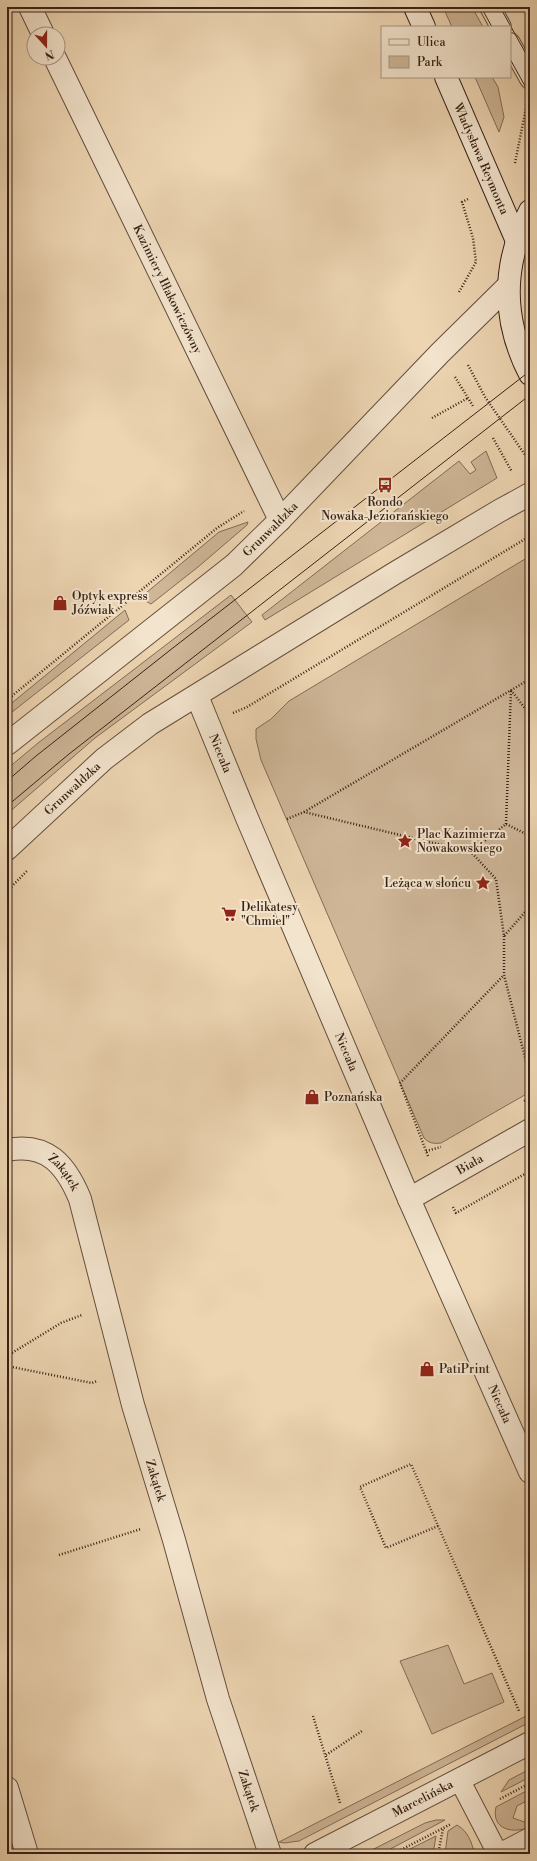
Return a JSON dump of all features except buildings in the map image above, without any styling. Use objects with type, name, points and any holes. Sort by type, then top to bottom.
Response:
[{"type":"street","points":[[30,7],[39,26]]},
{"type":"street","points":[[415,7],[424,26]]},
{"type":"street","name":"Kazimiery Iłłakowiczówny","points":[[59,66],[280,520]]},
{"type":"street","name":"Władysława Reymonta","points":[[446,78],[517,241]]},
{"type":"street","points":[[528,369],[516,339],[510,314],[508,286],[510,264],[517,241],[530,211]]},
{"type":"street","name":"Grunwaldzka","points":[[7,744],[234,565],[280,520],[455,338],[508,286]]},
{"type":"street","name":"Grunwaldzka","points":[[7,849],[104,759],[150,724],[395,573],[530,494]]},
{"type":"street","name":"Niecała","points":[[197,696],[247,818],[409,1198],[530,1472]]},
{"type":"street","name":"Biała","points":[[409,1198],[530,1130]]},
{"type":"street","name":"Zakątek","points":[[7,1150],[19,1148],[38,1150],[56,1160],[72,1181],[80,1199],[133,1405],[168,1520],[218,1699],[270,1854]]},
{"type":"street","name":"Marcelińska","points":[[315,1854],[530,1743]]},
{"type":"street","points":[[7,1788],[27,1854]]},
{"type":"lane","points":[[490,7],[500,26]]},
{"type":"lane","points":[[511,44],[530,79]]},
{"type":"lane","points":[[459,1779],[498,1854],[530,1838]]},
{"type":"path","points":[[514,169],[526,108]]},
{"type":"path","points":[[456,297],[476,262],[473,238],[462,202]]},
{"type":"path","points":[[455,338],[485,397],[530,462]]},
{"type":"path","points":[[432,418],[468,398]]},
{"type":"path","points":[[493,438],[513,474]]},
{"type":"path","points":[[7,700],[217,528],[249,508],[265,491]]},
{"type":"path","points":[[209,724],[247,707],[530,536]]},
{"type":"path","points":[[287,819],[304,812],[530,679]]},
{"type":"path","points":[[511,690],[530,715]]},
{"type":"path","points":[[471,852],[506,824],[511,690]]},
{"type":"path","points":[[304,812],[471,852],[496,879],[504,936],[504,975],[530,1077]]},
{"type":"path","points":[[506,824],[530,836]]},
{"type":"path","points":[[7,891],[28,871]]},
{"type":"path","points":[[504,936],[526,910],[530,900]]},
{"type":"path","points":[[400,1083],[504,975]]},
{"type":"path","points":[[7,1356],[62,1323],[108,1307]]},
{"type":"path","points":[[7,1366],[92,1382],[99,1381]]},
{"type":"path","points":[[438,1526],[386,1548],[360,1487],[411,1464],[519,1711]]},
{"type":"path","points":[[59,1555],[168,1520]]},
{"type":"path","points":[[313,1716],[340,1803]]},
{"type":"path","points":[[325,1755],[362,1731]]},
{"type":"path","points":[[438,1854],[443,1828]]},
{"type":"green space","points":[[443,7],[472,7],[482,26],[452,26]]},
{"type":"green space","points":[[475,78],[493,78],[498,87],[504,117],[499,132]]},
{"type":"green space","points":[[486,451],[497,478],[265,620],[262,615],[459,461],[470,474],[476,470],[471,462]]},
{"type":"green space","points":[[248,522],[247,525],[198,567],[151,604],[140,598],[219,532]]},
{"type":"green space","name":"Plac Kazimierza Nowakowskiego","points":[[530,556],[530,1092],[441,1143],[433,1143],[424,1138],[261,760],[256,739],[256,729],[271,719],[289,701]]},
{"type":"green space","points":[[231,595],[252,622],[95,738],[7,814],[7,769],[38,743]]},
{"type":"green space","points":[[125,610],[129,620],[7,716],[7,707]]},
{"type":"green space","points":[[448,1645],[464,1684],[492,1673],[504,1702],[432,1734],[400,1661]]},
{"type":"green space","points":[[530,1714],[530,1722],[299,1841],[284,1843],[279,1842]]},
{"type":"green space","points":[[530,1769],[530,1777],[501,1792],[509,1780]]},
{"type":"green space","points":[[530,1789],[530,1799],[517,1806],[513,1818],[530,1824],[530,1827],[510,1830],[500,1825],[495,1815],[496,1807]]},
{"type":"green space","points":[[436,1820],[445,1820],[381,1854],[364,1854],[425,1823]]},
{"type":"green space","points":[[457,1825],[467,1834],[475,1854],[445,1854],[448,1831]]},
{"type":"green space","points":[[436,1836],[433,1854],[400,1854]]},
{"type":"tram line","points":[[481,7],[491,26]]},
{"type":"tram line","points":[[500,7],[511,26]]},
{"type":"tram line","points":[[511,27],[530,61]]},
{"type":"tram line","points":[[511,61],[530,95]]},
{"type":"tram line","points":[[7,781],[36,756],[169,651],[530,371]]},
{"type":"tram line","points":[[7,806],[69,754],[530,395]]},
{"type":"place","name":"Rondo Nowaka-Jeziorańskiego","points":[[385,485]]},
{"type":"place","name":"Optyk express Jóźwiak","points":[[60,603]]},
{"type":"place","name":"Plac Kazimierza Nowakowskiego","points":[[405,841]]},
{"type":"place","name":"Leżąca w słońcu","points":[[483,883]]},
{"type":"place","name":"Delikatesy \"Chmiel\"","points":[[229,914]]},
{"type":"place","name":"Poznańska","points":[[312,1097]]},
{"type":"place","name":"PatiPrint","points":[[427,1369]]}]
